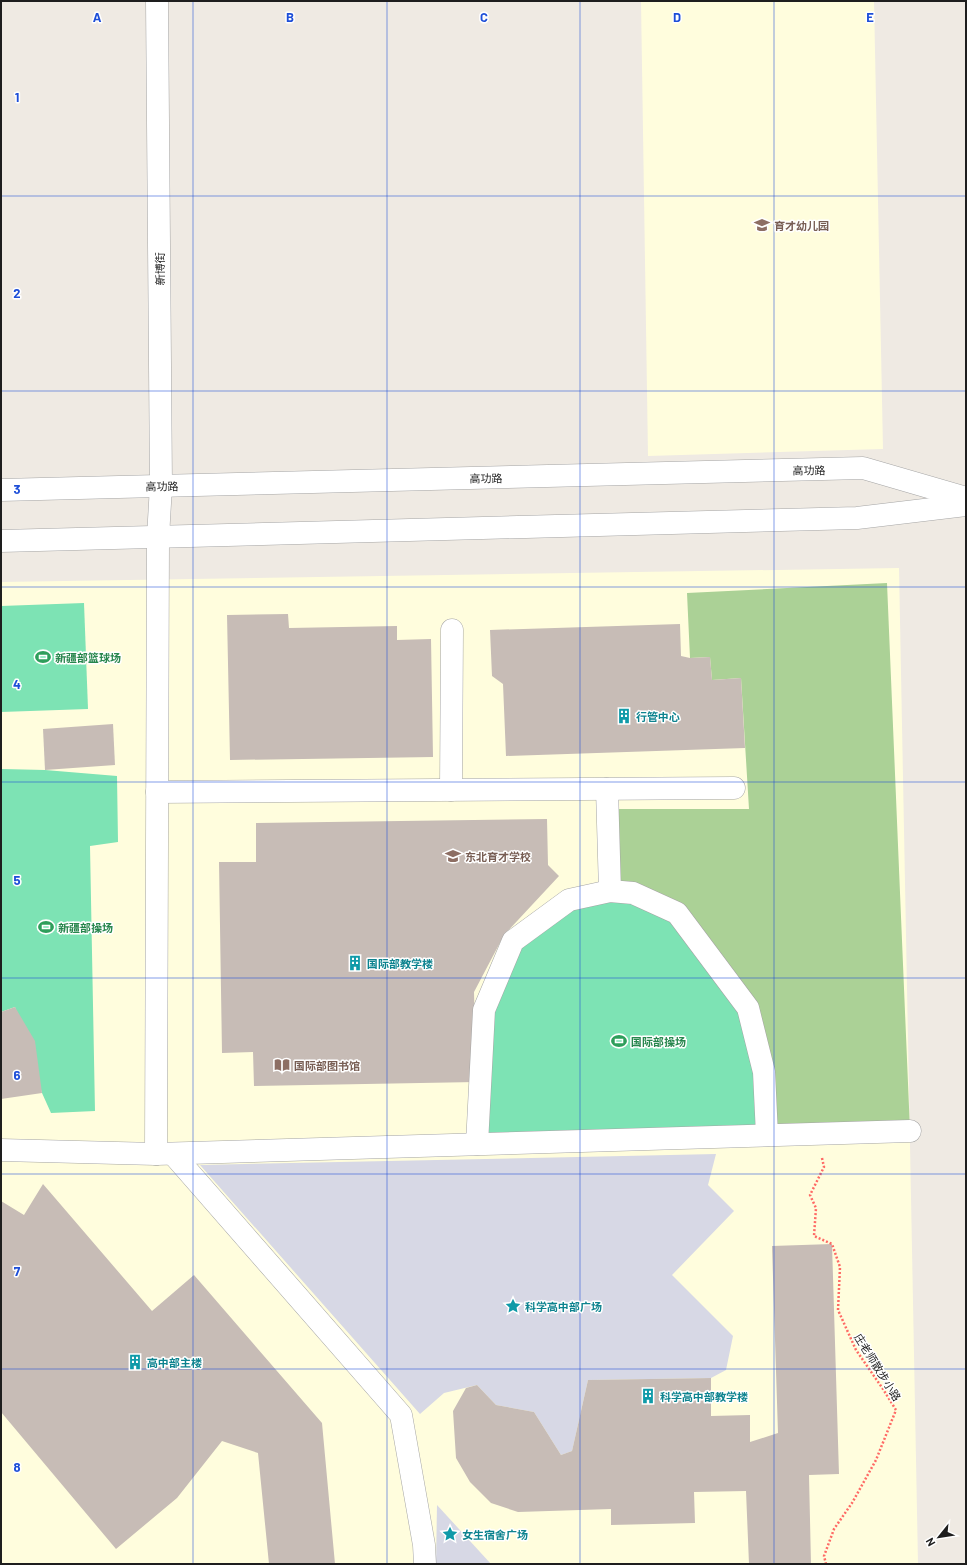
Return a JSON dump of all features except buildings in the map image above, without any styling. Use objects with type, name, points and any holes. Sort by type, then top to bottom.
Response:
[{"type":"street","name":"新博街","points":[[157,1],[161,486],[158,537],[157,792],[164,1154]]},
{"type":"street","name":"高功路","points":[[1,490],[864,468],[966,498]]},
{"type":"street","points":[[1,541],[858,518],[966,506]]},
{"type":"street","points":[[451,790],[452,630]]},
{"type":"street","points":[[607,788],[610,891]]},
{"type":"street","points":[[157,792],[734,788]]},
{"type":"street","points":[[477,1144],[484,1010],[513,941],[569,900],[610,891],[633,893],[677,913],[748,1008],[764,1072],[767,1135]]},
{"type":"street","points":[[1,1150],[164,1154],[910,1131]]},
{"type":"street","points":[[164,1154],[401,1415],[424,1544],[425,1564]]},
{"type":"path","name":"庄老师散步小路","points":[[817,1134],[824,1167],[810,1195],[816,1208],[814,1236],[832,1244],[840,1267],[838,1310],[856,1350],[884,1389],[896,1410],[876,1460],[852,1504],[834,1529],[824,1556],[826,1564]]},
{"type":"shaded area","name":"育才幼儿园","points":[[641,1],[874,1],[883,449],[648,456]]},
{"type":"shaded area","name":"东北育才学校","points":[[899,568],[918,1564],[1,1564],[1,582]]},
{"type":"shaded area","name":"科学高中部广场","points":[[716,1154],[708,1185],[734,1211],[672,1275],[733,1336],[726,1370],[711,1378],[588,1380],[572,1451],[561,1455],[534,1412],[496,1405],[477,1385],[444,1393],[420,1414],[200,1165]]},
{"type":"shaded area","name":"女生宿舍广场","points":[[437,1505],[491,1564],[436,1564]]},
{"type":"green space","points":[[887,583],[910,1131],[767,1135],[610,891],[608,809],[749,809],[741,678],[712,680],[710,657],[690,658],[687,593]]},
{"type":"green space","name":"新疆部篮球场","points":[[84,603],[88,709],[1,712],[1,606]]},
{"type":"green space","name":"新疆部操场","points":[[1,725],[2,769],[45,770],[117,776],[118,842],[90,846],[95,1111],[51,1113],[42,1093],[15,1007],[1,1012]]},
{"type":"green space","name":"国际部操场","points":[[610,891],[677,913],[748,1008],[767,1135],[477,1144],[484,1010],[513,941]]},
{"type":"place","name":"育才幼儿园","points":[[762,225]]},
{"type":"place","name":"新疆部篮球场","points":[[43,657]]},
{"type":"place","name":"行管中心","points":[[624,716]]},
{"type":"place","name":"东北育才学校","points":[[453,856]]},
{"type":"place","name":"新疆部操场","points":[[46,927]]},
{"type":"place","name":"国际部教学楼","points":[[355,963]]},
{"type":"place","name":"国际部操场","points":[[619,1041]]},
{"type":"place","name":"国际部图书馆","points":[[282,1065]]},
{"type":"place","name":"科学高中部广场","points":[[513,1306]]},
{"type":"place","name":"高中部主楼","points":[[135,1362]]},
{"type":"place","name":"科学高中部教学楼","points":[[648,1396]]},
{"type":"place","name":"女生宿舍广场","points":[[450,1534]]}]
